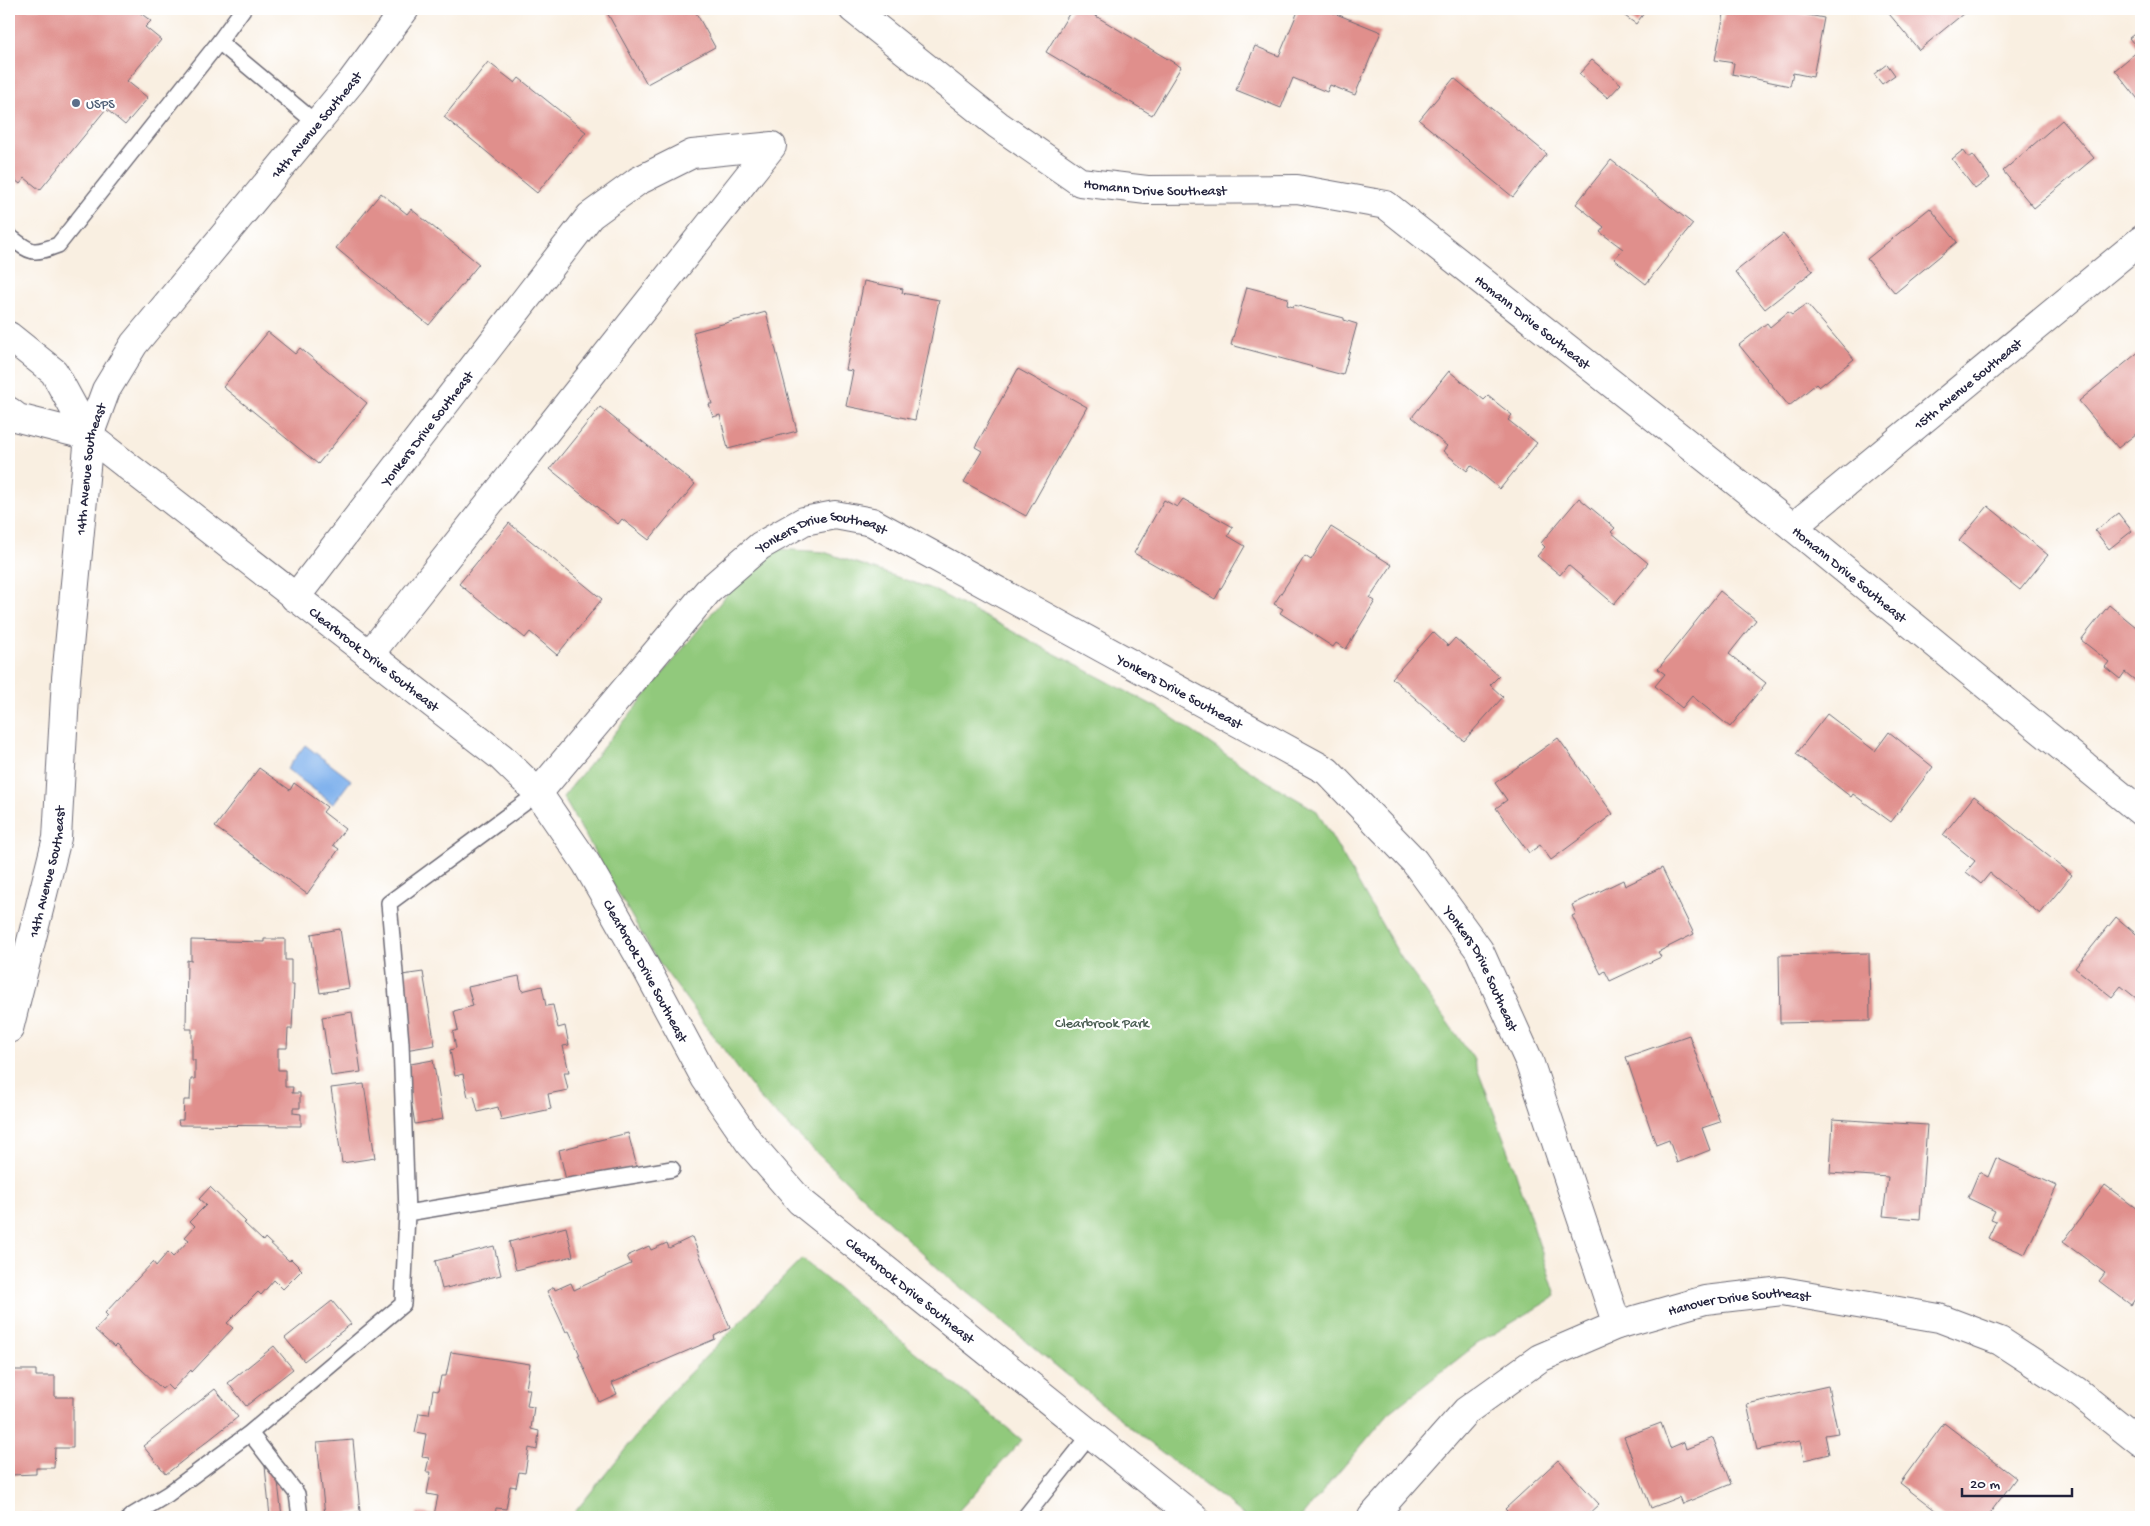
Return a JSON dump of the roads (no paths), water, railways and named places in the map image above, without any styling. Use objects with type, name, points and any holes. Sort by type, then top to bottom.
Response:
[{"type":"street","name":"14th Avenue Southeast","points":[[9,1029],[18,953],[57,838],[66,678],[89,436],[106,390],[134,344],[317,124],[406,9]]},
{"type":"street","name":"Homann Drive Southeast","points":[[853,9],[998,125],[1080,182],[1147,190],[1297,189],[1386,206],[1793,527],[2141,812]]},
{"type":"street","name":"Yonkers Drive Southeast","points":[[295,598],[590,216],[638,181],[692,154],[772,146],[369,655]]},
{"type":"street","name":"15th Avenue Southeast","points":[[1793,527],[2141,240]]},
{"type":"street","name":"Clearbrook Drive Southeast","points":[[9,336],[54,372],[89,436],[493,750],[538,793],[586,863],[646,968],[705,1078],[749,1142],[800,1201],[1194,1517]]},
{"type":"street","name":"Clearbrook Drive Southeast","points":[[9,410],[18,418],[89,436]]},
{"type":"street","name":"Yonkers Drive Southeast","points":[[538,793],[708,591],[760,546],[804,521],[835,515],[872,522],[1327,771],[1414,860],[1479,950],[1529,1061],[1617,1325]]},
{"type":"street","name":"Hanover Drive Southeast","points":[[1372,1517],[1466,1411],[1540,1358],[1617,1325],[1705,1300],[1782,1291],[1939,1318],[2000,1342],[2075,1390],[2141,1443]]},
{"type":"lane","points":[[9,236],[24,248],[39,253],[58,245],[243,9]]},
{"type":"lane","points":[[219,42],[317,124]]},
{"type":"lane","points":[[130,1517],[168,1494],[250,1433],[403,1304],[407,1213],[401,1043],[389,902],[538,793]]},
{"type":"lane","points":[[407,1213],[672,1169]]},
{"type":"lane","points":[[250,1433],[297,1494],[300,1517]]},
{"type":"lane","points":[[1025,1517],[1091,1434]]},
{"type":"water","points":[[305,745],[351,780],[333,804],[287,769]]},
{"type":"place","name":"USPS","points":[[76,103]]},
{"type":"park label","name":"Clearbrook Park","points":[[1102,1022]]}]
